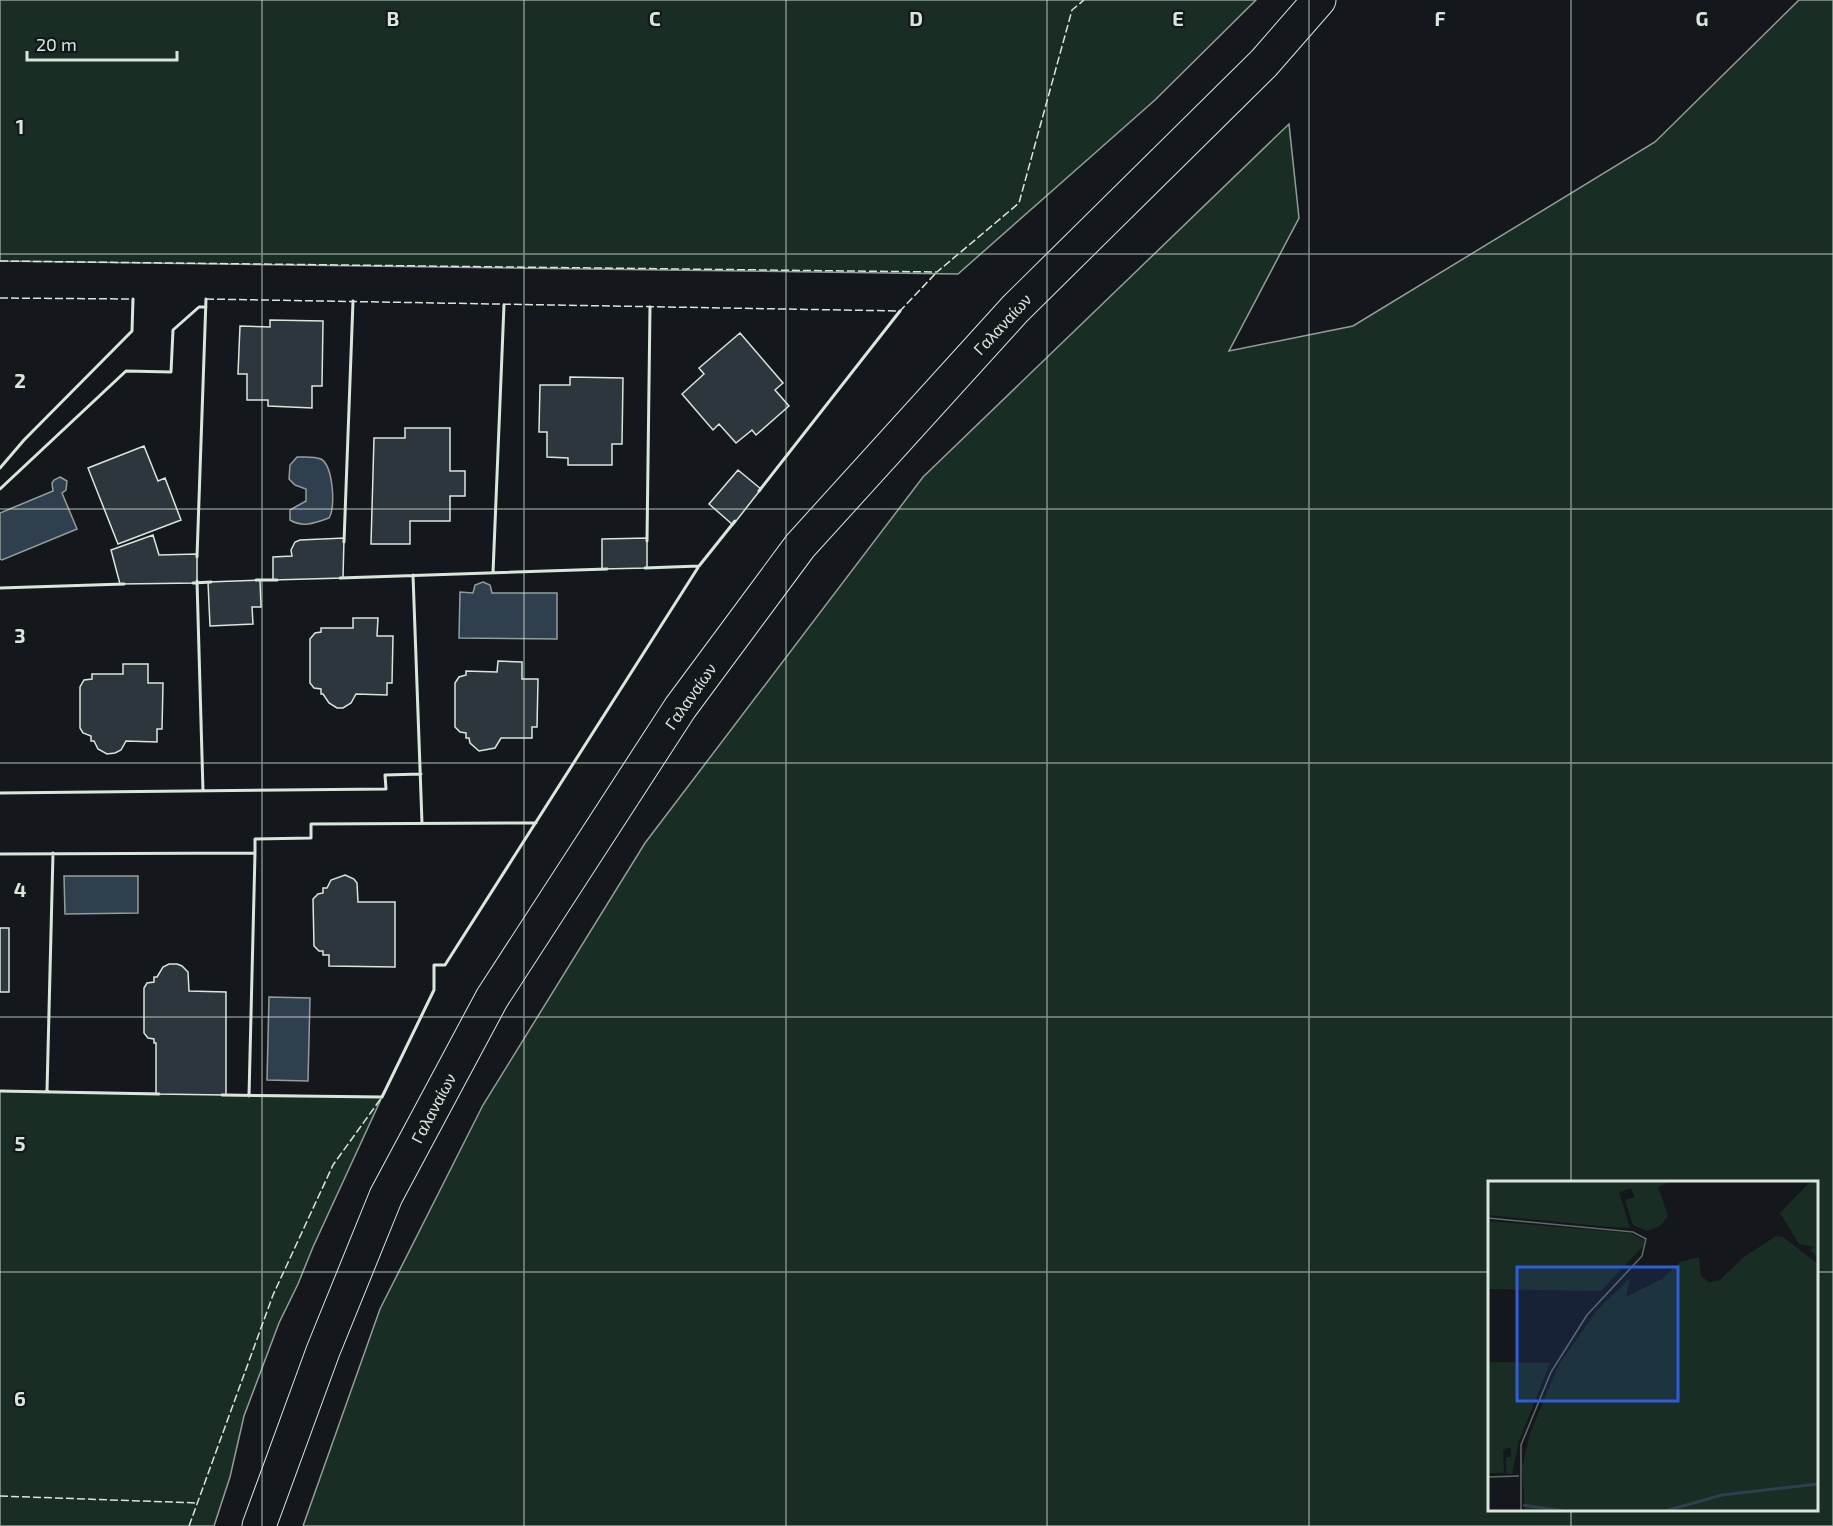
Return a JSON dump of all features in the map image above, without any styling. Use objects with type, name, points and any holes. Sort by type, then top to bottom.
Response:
[{"type":"street","name":"Γαλαναίων","points":[[259,1526],[323,1351],[386,1196],[492,998],[680,708],[800,546],[1015,309],[1264,63],[1319,0]]},
{"type":"green space","points":[[0,0],[1256,0],[1155,100],[958,274],[0,261]]},
{"type":"green space","points":[[1799,0],[1833,0],[1833,1526],[303,1526],[380,1309],[483,1105],[645,843],[923,477],[1289,124],[1299,218],[1229,351],[1353,326],[1655,142]]},
{"type":"green space","points":[[0,1091],[382,1097],[279,1323],[244,1416],[230,1477],[214,1526],[0,1526]]},
{"type":"water","points":[[297,457],[318,458],[325,463],[332,487],[329,518],[304,524],[290,520],[290,510],[306,501],[306,489],[295,485],[289,479],[290,465]]},
{"type":"water","points":[[60,477],[67,481],[66,490],[62,493],[77,529],[0,559],[0,513],[53,491],[52,483]]},
{"type":"water","points":[[483,582],[490,585],[492,593],[557,593],[557,639],[459,638],[460,592],[473,593],[475,585]]},
{"type":"water","points":[[64,876],[138,876],[138,913],[65,914]]},
{"type":"water","points":[[269,997],[310,998],[308,1081],[267,1080]]},
{"type":"building","points":[[270,320],[323,321],[322,386],[312,386],[312,408],[268,406],[268,400],[247,400],[247,374],[238,374],[240,326],[270,327]]},
{"type":"building","points":[[740,333],[783,383],[775,390],[789,406],[756,435],[752,430],[736,443],[719,424],[713,430],[682,394],[704,374],[699,368]]},
{"type":"building","points":[[570,377],[623,378],[622,444],[612,444],[612,465],[568,465],[568,458],[547,457],[547,432],[539,432],[540,385],[570,385]]},
{"type":"building","points":[[405,428],[450,428],[450,471],[465,471],[465,496],[450,496],[450,521],[410,521],[410,544],[371,544],[374,438],[405,438]]},
{"type":"building","points":[[144,446],[158,481],[165,478],[181,520],[118,544],[88,468]]},
{"type":"building","points":[[738,470],[761,489],[733,525],[709,504]]},
{"type":"building","points":[[153,535],[159,555],[197,554],[197,583],[120,584],[111,550]]},
{"type":"building","points":[[344,538],[343,578],[273,580],[273,557],[292,556],[291,550],[295,542]]},
{"type":"building","points":[[647,538],[647,568],[602,569],[602,539]]},
{"type":"building","points":[[260,580],[261,607],[252,607],[253,624],[210,626],[208,582]]},
{"type":"building","points":[[353,618],[378,618],[377,636],[393,636],[392,683],[387,683],[387,695],[356,694],[351,703],[343,708],[337,708],[321,694],[321,689],[314,688],[310,683],[310,639],[315,633],[321,632],[321,628],[353,628]]},
{"type":"building","points":[[498,661],[522,662],[522,679],[538,679],[537,727],[532,727],[532,738],[501,738],[495,748],[479,751],[470,743],[469,738],[466,738],[466,733],[460,732],[455,727],[455,683],[459,677],[466,675],[466,671],[497,672]]},
{"type":"building","points":[[123,664],[148,664],[148,683],[163,683],[162,729],[157,729],[157,742],[126,741],[121,750],[107,754],[98,749],[94,741],[91,741],[91,736],[83,733],[80,728],[80,687],[84,680],[92,679],[92,674],[123,674]]},
{"type":"building","points":[[345,875],[357,883],[358,902],[395,902],[395,967],[329,966],[329,955],[323,955],[323,951],[319,951],[314,946],[313,899],[323,893],[323,888],[327,888],[331,880]]},
{"type":"building","points":[[0,928],[9,928],[9,992],[0,992]]},
{"type":"building","points":[[177,964],[188,972],[189,991],[226,992],[226,1095],[156,1094],[156,1043],[144,1033],[144,988],[147,983],[154,982],[154,977],[157,977],[163,967]]},
{"type":"fence","points":[[0,261],[937,272],[1019,203],[1072,10],[1084,0]]},
{"type":"fence","points":[[206,299],[900,311],[937,272]]},
{"type":"fence","points":[[0,298],[133,299]]},
{"type":"fence","points":[[189,1526],[273,1295],[333,1165],[382,1097]]},
{"type":"fence","points":[[0,1496],[198,1503]]},
{"type":"wall","points":[[0,468],[24,440],[132,331],[133,299]]},
{"type":"wall","points":[[197,557],[206,299]]},
{"type":"wall","points":[[344,542],[353,301]]},
{"type":"wall","points":[[493,573],[504,305]]},
{"type":"wall","points":[[0,489],[126,371],[171,372],[173,330],[199,307],[206,307]]},
{"type":"wall","points":[[647,541],[650,307]]},
{"type":"wall","points":[[759,491],[900,311]]},
{"type":"wall","points":[[222,1095],[382,1097],[434,990],[434,965],[445,965],[699,566],[735,521]]},
{"type":"wall","points":[[645,568],[699,566]]},
{"type":"wall","points":[[340,578],[607,569]]},
{"type":"wall","points":[[413,575],[422,823]]},
{"type":"wall","points":[[256,580],[277,580]]},
{"type":"wall","points":[[197,581],[203,791]]},
{"type":"wall","points":[[193,583],[211,582]]},
{"type":"wall","points":[[0,588],[124,584]]},
{"type":"wall","points":[[0,793],[386,789],[385,775],[421,774]]},
{"type":"wall","points":[[0,854],[255,853],[255,839],[311,838],[311,824],[536,823]]},
{"type":"wall","points":[[47,1091],[53,853]]},
{"type":"wall","points":[[249,1096],[255,853]]},
{"type":"wall","points":[[0,1091],[159,1094]]}]
